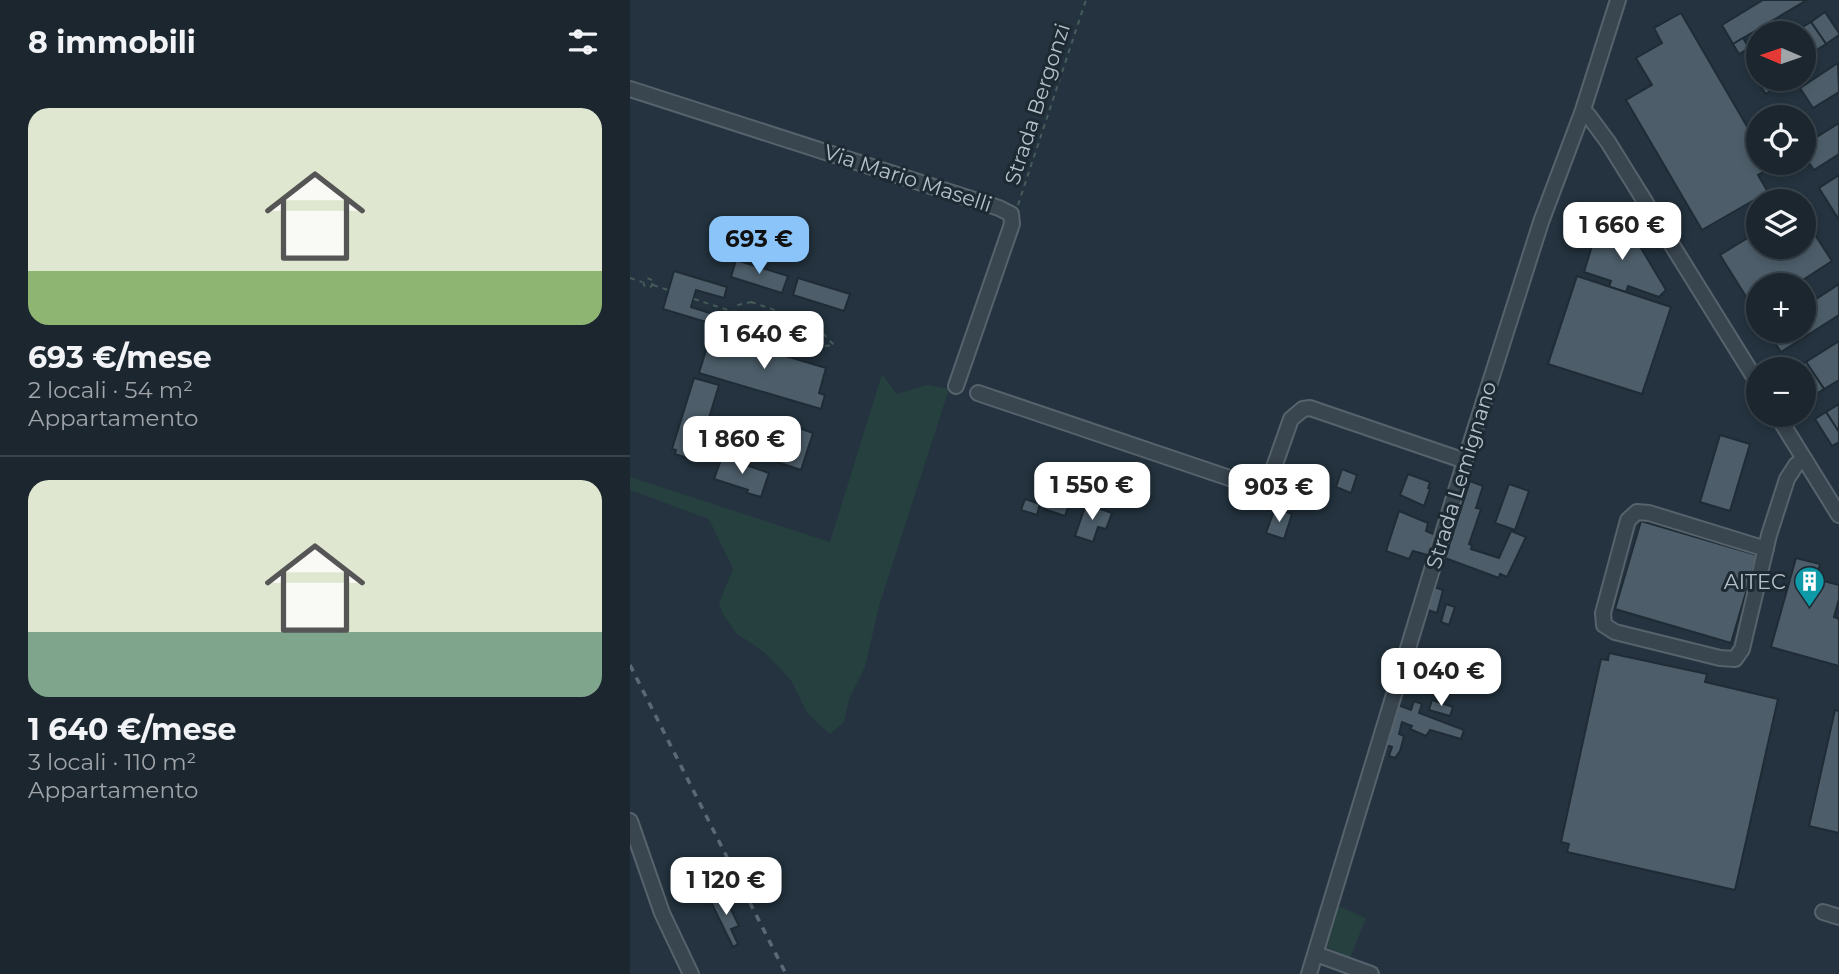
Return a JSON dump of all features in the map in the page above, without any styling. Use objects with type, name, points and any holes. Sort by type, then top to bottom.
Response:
[{"type":"street","name":"Strada Lemignano","points":[[1309,974],[1465,461],[1541,222],[1618,0]]},
{"type":"street","name":"Via Mario Maselli","points":[[630,89],[1011,214],[1012,224],[956,386]]},
{"type":"street","points":[[1581,113],[1588,115],[1603,135],[1746,365]]},
{"type":"street","points":[[978,393],[1259,488],[1268,484],[1291,419],[1303,409],[1310,408],[1465,461]]},
{"type":"street","points":[[1785,427],[1839,515]]},
{"type":"street","points":[[1766,549],[1649,513],[1637,512],[1628,520],[1603,613],[1604,625],[1615,632],[1720,658],[1735,659],[1742,649],[1766,549],[1787,479],[1804,458]]},
{"type":"street","points":[[630,821],[657,900],[691,974]]},
{"type":"street","points":[[1822,912],[1839,917]]},
{"type":"street","points":[[1315,954],[1371,974]]},
{"type":"path","name":"Strada Bergonzi","points":[[1011,214],[1018,208],[1086,0]]},
{"type":"path","points":[[630,278],[643,283],[646,288],[652,285],[668,290]]},
{"type":"path","points":[[643,283],[649,279],[652,285]]},
{"type":"path","points":[[694,299],[736,312]]},
{"type":"path","points":[[751,302],[798,317],[813,323],[834,345],[806,348],[739,330],[733,319],[736,312],[738,305],[751,302]]},
{"type":"green space","points":[[882,374],[897,394],[927,385],[949,389],[879,606],[865,667],[849,699],[844,722],[830,734],[807,713],[791,680],[765,653],[736,633],[723,614],[719,603],[733,569],[709,519],[630,490],[630,477],[830,542]]},
{"type":"green space","points":[[1336,905],[1366,918],[1350,958],[1323,945]]},
{"type":"building","points":[[1763,0],[1807,0],[1772,21],[1746,21],[1746,36],[1733,44],[1722,25]]},
{"type":"building","points":[[1825,12],[1839,35],[1826,44],[1816,29],[1816,21],[1812,21]]},
{"type":"building","points":[[1681,13],[1746,125],[1746,175],[1758,175],[1766,189],[1746,189],[1746,205],[1702,230],[1626,100],[1652,85],[1636,58],[1662,43],[1654,28]]},
{"type":"building","points":[[1816,29],[1826,44],[1816,50]]},
{"type":"building","points":[[1743,38],[1746,50],[1739,54],[1733,44]]},
{"type":"building","points":[[1838,63],[1839,92],[1816,106],[1811,105],[1802,91],[1816,91],[1816,77]]},
{"type":"building","points":[[1839,123],[1839,154],[1816,169],[1816,137]]},
{"type":"building","points":[[1839,175],[1839,220],[1819,188]]},
{"type":"building","points":[[1599,223],[1632,233],[1666,290],[1659,297],[1628,286],[1626,292],[1609,287],[1611,281],[1584,272]]},
{"type":"building","points":[[1816,236],[1832,261],[1814,273],[1746,273],[1746,297],[1720,255],[1746,239],[1746,259],[1816,259]]},
{"type":"building","points":[[736,260],[788,276],[782,293],[731,277]]},
{"type":"building","points":[[674,271],[727,287],[724,298],[696,290],[691,307],[719,316],[716,325],[663,309]]},
{"type":"building","points":[[1577,276],[1671,307],[1642,394],[1548,364]]},
{"type":"building","points":[[798,278],[850,294],[844,311],[793,295]]},
{"type":"building","points":[[1839,284],[1839,315],[1816,330],[1816,299]]},
{"type":"building","points":[[711,334],[826,368],[819,393],[825,395],[821,409],[699,373]]},
{"type":"building","points":[[1839,341],[1839,380],[1824,389],[1816,377],[1816,357],[1814,357]]},
{"type":"building","points":[[1775,343],[1795,343],[1781,352]]},
{"type":"building","points":[[1816,377],[1824,389],[1816,394]]},
{"type":"building","points":[[694,378],[719,385],[696,461],[675,454],[676,450],[672,449]]},
{"type":"building","points":[[1839,404],[1839,432],[1826,412]]},
{"type":"building","points":[[1826,412],[1839,432],[1839,442],[1832,446],[1816,418]]},
{"type":"building","points":[[790,425],[813,433],[801,470],[777,462]]},
{"type":"building","points":[[1720,435],[1750,444],[1730,511],[1700,502]]},
{"type":"building","points":[[722,457],[769,473],[761,497],[714,479]]},
{"type":"building","points":[[1342,469],[1357,475],[1351,493],[1336,487]]},
{"type":"building","points":[[1057,470],[1078,477],[1065,516],[1044,509]]},
{"type":"building","points":[[1408,474],[1430,482],[1424,506],[1400,495]]},
{"type":"building","points":[[1470,481],[1483,486],[1476,508],[1481,509],[1469,544],[1472,545],[1471,549],[1499,558],[1511,531],[1526,537],[1507,577],[1500,574],[1499,578],[1445,558]]},
{"type":"building","points":[[1509,484],[1529,491],[1515,530],[1495,523]]},
{"type":"building","points":[[1025,499],[1040,504],[1037,515],[1021,510]]},
{"type":"building","points":[[1086,504],[1112,513],[1106,529],[1098,527],[1093,542],[1075,536]]},
{"type":"building","points":[[1275,508],[1292,514],[1284,539],[1266,533]]},
{"type":"building","points":[[1399,511],[1428,523],[1426,531],[1440,537],[1431,556],[1413,551],[1409,559],[1386,551]]},
{"type":"building","points":[[1641,521],[1757,555],[1731,643],[1615,609]]},
{"type":"building","name":"AITEC","points":[[1796,558],[1820,564],[1816,579],[1839,585],[1839,599],[1834,617],[1839,619],[1839,666],[1771,647]]},
{"type":"building","points":[[1431,586],[1443,590],[1437,613],[1425,609]]},
{"type":"building","points":[[1446,604],[1455,607],[1449,625],[1441,622]]},
{"type":"building","points":[[1609,653],[1707,674],[1705,682],[1778,699],[1735,890],[1567,852],[1569,844],[1561,842],[1601,659],[1608,660]]},
{"type":"building","points":[[1408,671],[1434,678],[1429,694],[1404,686]]},
{"type":"building","points":[[1432,700],[1453,707],[1450,716],[1429,710]]},
{"type":"building","points":[[1414,701],[1422,704],[1419,713],[1464,730],[1461,739],[1430,730],[1426,736],[1402,722],[1399,734],[1404,736],[1400,751],[1395,758],[1389,756],[1392,747],[1386,745],[1398,705],[1411,710]]},
{"type":"building","points":[[1835,710],[1839,711],[1839,833],[1809,826]]},
{"type":"building","points":[[723,893],[739,926],[731,929],[738,944],[733,947],[710,900]]},
{"type":"railway","points":[[630,665],[786,974]]},
{"type":"place","name":"AITEC","points":[[1809,608]]}]
